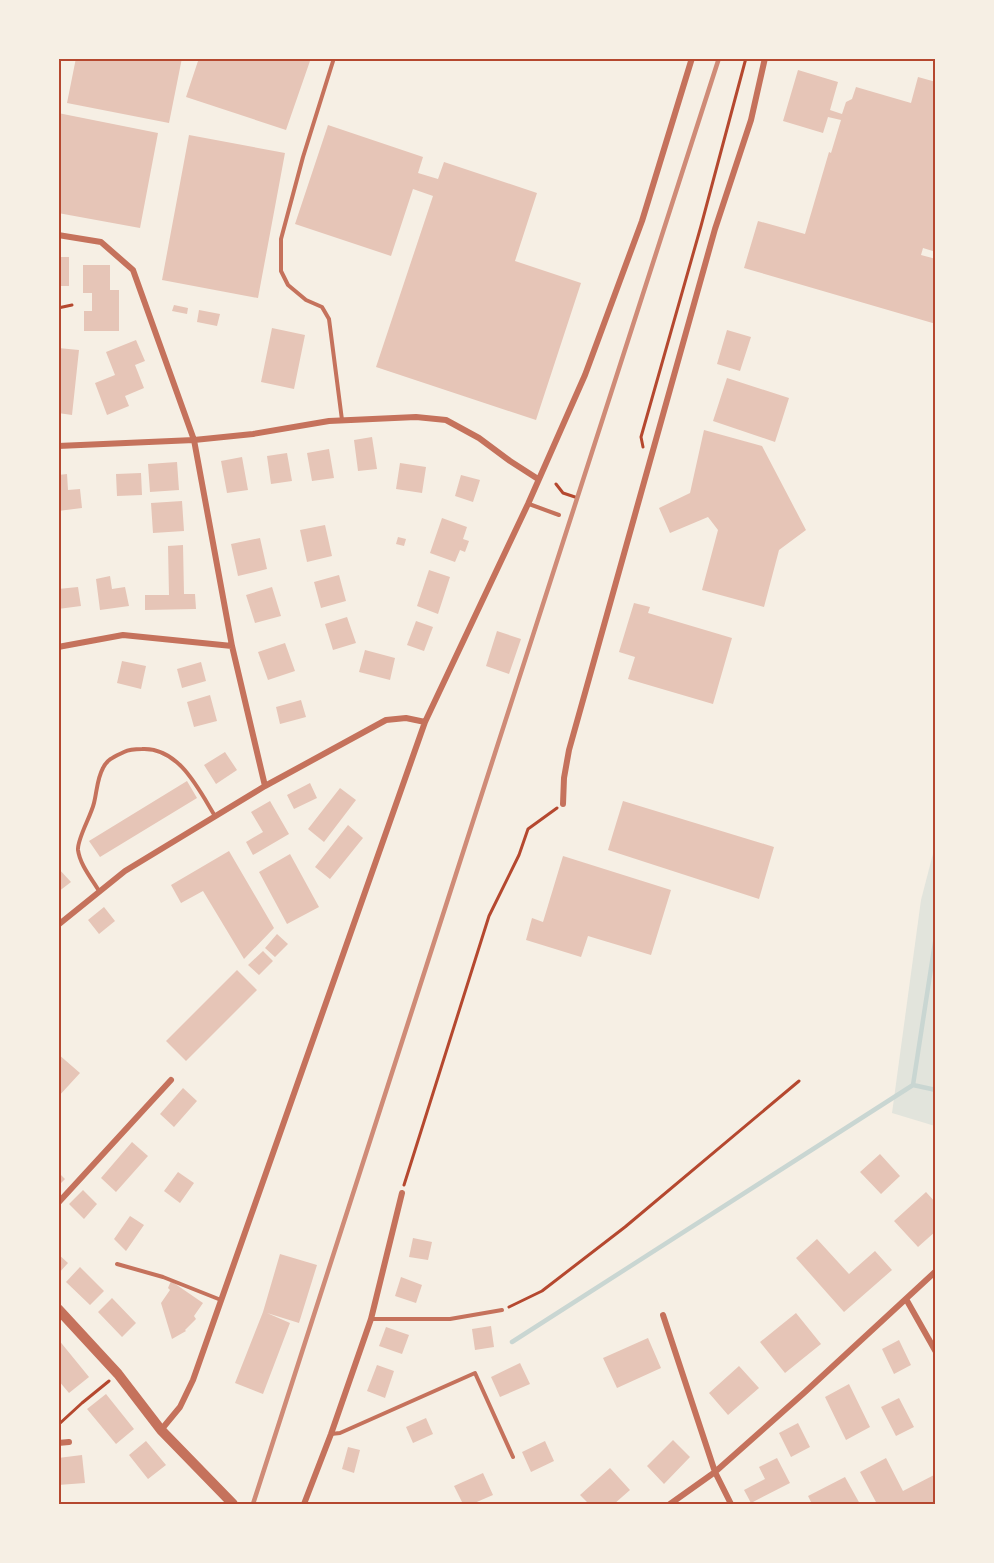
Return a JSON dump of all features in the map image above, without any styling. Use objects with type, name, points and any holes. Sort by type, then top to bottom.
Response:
[{"type":"street","points":[[161,1430],[180,1407],[193,1380],[425,722],[528,504],[585,375],[623,276],[659,170],[692,58]]},
{"type":"street","points":[[563,804],[564,778],[569,750],[715,229],[751,120],[765,58]]},
{"type":"street","points":[[58,235],[101,242],[133,270],[194,440],[232,646],[265,786]]},
{"type":"street","points":[[58,446],[194,440],[342,420],[416,417],[446,420],[479,438],[538,479]]},
{"type":"street","points":[[58,647],[123,635],[232,646]]},
{"type":"street","points":[[58,925],[125,871],[265,786],[386,720],[406,718],[425,722]]},
{"type":"street","points":[[58,1203],[171,1080]]},
{"type":"street","points":[[304,1504],[332,1434],[371,1319],[402,1193]]},
{"type":"street","points":[[670,1504],[716,1472],[936,1271]]},
{"type":"street","points":[[906,1299],[936,1352]]},
{"type":"street","points":[[58,1308],[118,1374],[161,1430],[232,1504]]},
{"type":"street","points":[[663,1315],[716,1472],[731,1504]]},
{"type":"street","points":[[58,1443],[69,1442]]},
{"type":"lane","points":[[334,58],[303,157],[281,239],[281,271],[288,285],[306,300],[322,307],[329,319],[342,420]]},
{"type":"lane","points":[[528,504],[559,515]]},
{"type":"lane","points":[[99,892],[83,864],[78,844],[90,818],[97,782],[110,758],[128,750],[153,748],[165,754],[191,777],[215,816]]},
{"type":"lane","points":[[117,1264],[163,1277],[221,1300]]},
{"type":"lane","points":[[371,1319],[450,1318],[502,1310]]},
{"type":"lane","points":[[332,1434],[340,1433],[476,1373],[513,1457]]},
{"type":"path","points":[[647,473],[641,436],[746,58]]},
{"type":"path","points":[[58,308],[72,305]]},
{"type":"path","points":[[556,484],[563,493],[574,497]]},
{"type":"path","points":[[402,1193],[489,916],[519,855],[528,829],[563,804]]},
{"type":"path","points":[[502,1310],[542,1291],[616,1234],[799,1081]]},
{"type":"path","points":[[58,1425],[118,1374]]},
{"type":"shaded area","points":[[935,846],[936,1126],[892,1113],[921,900]]},
{"type":"building","points":[[76,58],[182,58],[169,123],[67,103]]},
{"type":"building","points":[[199,58],[311,58],[286,130],[186,97]]},
{"type":"building","points":[[798,70],[838,82],[830,110],[842,114],[846,102],[852,99],[856,87],[911,103],[918,77],[936,82],[936,99],[933,109],[936,110],[936,252],[923,248],[921,255],[936,259],[936,324],[744,268],[758,221],[805,234],[829,152],[831,153],[841,120],[828,117],[823,133],[783,121]]},
{"type":"building","points":[[58,113],[158,133],[140,228],[58,213]]},
{"type":"building","points":[[328,125],[423,157],[418,173],[438,179],[444,162],[537,193],[515,261],[581,283],[536,420],[376,367],[433,196],[413,189],[391,256],[295,224]]},
{"type":"building","points":[[189,135],[285,153],[258,298],[162,280]]},
{"type":"building","points":[[58,257],[69,257],[69,286],[58,286]]},
{"type":"building","points":[[83,265],[110,265],[110,290],[119,290],[119,331],[84,331],[84,311],[92,311],[92,293],[83,293]]},
{"type":"building","points":[[174,305],[188,308],[187,314],[172,311]]},
{"type":"building","points":[[199,310],[220,314],[217,326],[197,322]]},
{"type":"building","points":[[272,328],[305,335],[294,389],[261,382]]},
{"type":"building","points":[[727,330],[751,337],[740,371],[717,364]]},
{"type":"building","points":[[136,340],[145,361],[135,365],[144,388],[125,396],[129,406],[107,415],[95,383],[115,375],[106,352]]},
{"type":"building","points":[[58,348],[79,350],[72,415],[58,413]]},
{"type":"building","points":[[727,378],[789,398],[775,442],[713,421]]},
{"type":"building","points":[[704,430],[762,446],[806,530],[779,550],[764,607],[702,590],[718,530],[708,517],[670,533],[659,508],[690,493]]},
{"type":"building","points":[[372,437],[377,469],[358,471],[354,440]]},
{"type":"building","points":[[329,449],[334,478],[312,481],[307,453]]},
{"type":"building","points":[[287,453],[292,481],[271,484],[267,456]]},
{"type":"building","points":[[242,457],[248,490],[227,493],[221,461]]},
{"type":"building","points":[[177,462],[179,490],[150,492],[148,464]]},
{"type":"building","points":[[400,463],[426,467],[422,493],[396,489]]},
{"type":"building","points":[[141,473],[142,495],[117,496],[116,474]]},
{"type":"building","points":[[67,474],[68,490],[80,489],[82,508],[58,511],[58,475]]},
{"type":"building","points":[[461,475],[480,480],[473,502],[455,496]]},
{"type":"building","points":[[182,501],[184,531],[153,533],[151,503]]},
{"type":"building","points":[[442,518],[467,527],[463,539],[469,541],[465,552],[460,550],[455,562],[430,553]]},
{"type":"building","points":[[325,525],[332,556],[307,562],[300,530]]},
{"type":"building","points":[[398,537],[406,539],[404,546],[396,544]]},
{"type":"building","points":[[260,538],[267,569],[238,576],[231,544]]},
{"type":"building","points":[[183,545],[184,594],[195,594],[196,609],[145,610],[145,595],[169,595],[168,546]]},
{"type":"building","points":[[429,570],[450,577],[438,614],[417,606]]},
{"type":"building","points":[[339,575],[346,601],[321,608],[314,582]]},
{"type":"building","points":[[110,576],[112,589],[125,587],[129,606],[100,610],[96,579]]},
{"type":"building","points":[[78,587],[81,606],[58,609],[58,589]]},
{"type":"building","points":[[272,587],[281,616],[255,623],[246,595]]},
{"type":"building","points":[[634,603],[650,607],[648,613],[732,638],[713,704],[628,679],[635,657],[619,652]]},
{"type":"building","points":[[347,617],[356,643],[333,650],[325,624]]},
{"type":"building","points":[[416,621],[433,627],[424,651],[407,645]]},
{"type":"building","points":[[497,631],[521,639],[509,674],[486,666]]},
{"type":"building","points":[[285,643],[295,671],[268,680],[258,652]]},
{"type":"building","points":[[365,650],[395,658],[390,680],[359,672]]},
{"type":"building","points":[[122,661],[146,666],[141,689],[117,683]]},
{"type":"building","points":[[201,662],[206,681],[182,688],[177,669]]},
{"type":"building","points":[[210,695],[217,721],[194,727],[187,702]]},
{"type":"building","points":[[301,700],[306,717],[280,724],[276,707]]},
{"type":"building","points":[[225,752],[237,770],[216,784],[204,765]]},
{"type":"building","points":[[187,781],[197,798],[100,857],[89,841]]},
{"type":"building","points":[[310,783],[317,798],[294,809],[287,795]]},
{"type":"building","points":[[340,788],[356,800],[324,842],[308,829]]},
{"type":"building","points":[[270,801],[289,834],[253,855],[246,842],[263,832],[251,812]]},
{"type":"building","points":[[623,801],[774,847],[759,899],[608,850]]},
{"type":"building","points":[[348,825],[363,838],[330,879],[315,867]]},
{"type":"building","points":[[229,851],[274,928],[244,959],[203,891],[181,903],[171,885]]},
{"type":"building","points":[[290,854],[319,907],[287,924],[259,872]]},
{"type":"building","points":[[563,856],[671,890],[651,955],[588,936],[581,957],[526,940],[532,918],[543,922]]},
{"type":"building","points":[[58,868],[71,882],[58,892]]},
{"type":"building","points":[[104,907],[115,921],[99,934],[88,920]]},
{"type":"building","points":[[277,934],[288,944],[275,957],[265,948]]},
{"type":"building","points":[[263,951],[273,961],[259,975],[248,965]]},
{"type":"building","points":[[237,970],[257,990],[186,1061],[166,1041]]},
{"type":"building","points":[[58,1054],[80,1073],[58,1097]]},
{"type":"building","points":[[183,1088],[197,1101],[174,1127],[160,1114]]},
{"type":"building","points":[[132,1142],[148,1156],[116,1192],[101,1178]]},
{"type":"building","points":[[880,1154],[900,1176],[881,1194],[860,1172]]},
{"type":"building","points":[[58,1172],[65,1179],[58,1186]]},
{"type":"building","points":[[178,1172],[194,1183],[180,1203],[164,1191]]},
{"type":"building","points":[[83,1190],[97,1204],[84,1219],[69,1204]]},
{"type":"building","points":[[926,1192],[936,1203],[936,1231],[918,1247],[894,1221]]},
{"type":"building","points":[[130,1216],[144,1225],[126,1251],[114,1239]]},
{"type":"building","points":[[413,1238],[432,1242],[428,1260],[409,1257]]},
{"type":"building","points":[[817,1239],[849,1274],[875,1251],[892,1270],[844,1312],[796,1258]]},
{"type":"building","points":[[58,1254],[68,1263],[58,1274]]},
{"type":"building","points":[[280,1254],[317,1265],[299,1323],[267,1313],[290,1323],[263,1394],[235,1383],[263,1312]]},
{"type":"building","points":[[80,1267],[104,1291],[90,1305],[66,1282]]},
{"type":"building","points":[[401,1277],[422,1285],[416,1303],[395,1296]]},
{"type":"building","points":[[171,1281],[203,1303],[194,1316],[196,1319],[186,1331],[172,1339],[161,1303],[170,1290],[168,1288]]},
{"type":"building","points":[[112,1298],[136,1323],[122,1337],[98,1312]]},
{"type":"building","points":[[796,1313],[821,1344],[785,1373],[760,1342]]},
{"type":"building","points":[[491,1326],[494,1347],[475,1350],[472,1329]]},
{"type":"building","points":[[386,1327],[409,1335],[402,1354],[379,1346]]},
{"type":"building","points":[[648,1338],[661,1368],[617,1388],[603,1358]]},
{"type":"building","points":[[58,1339],[89,1377],[69,1393],[58,1380]]},
{"type":"building","points":[[899,1340],[911,1365],[894,1374],[882,1349]]},
{"type":"building","points":[[520,1363],[530,1384],[500,1397],[491,1377]]},
{"type":"building","points":[[377,1365],[394,1371],[385,1398],[367,1391]]},
{"type":"building","points":[[739,1366],[759,1388],[728,1415],[709,1393]]},
{"type":"building","points":[[849,1384],[870,1427],[846,1440],[825,1397]]},
{"type":"building","points":[[106,1394],[134,1429],[116,1444],[87,1409]]},
{"type":"building","points":[[899,1398],[914,1427],[896,1436],[881,1407]]},
{"type":"building","points":[[426,1418],[433,1434],[413,1443],[406,1427]]},
{"type":"building","points":[[798,1423],[810,1447],[791,1457],[779,1433]]},
{"type":"building","points":[[673,1440],[690,1457],[664,1484],[647,1466]]},
{"type":"building","points":[[146,1441],[166,1465],[148,1479],[129,1455]]},
{"type":"building","points":[[545,1441],[554,1461],[531,1472],[522,1452]]},
{"type":"building","points":[[348,1447],[360,1450],[354,1473],[342,1469]]},
{"type":"building","points":[[82,1455],[85,1483],[58,1485],[58,1458]]},
{"type":"building","points":[[777,1458],[790,1483],[751,1503],[744,1490],[765,1479],[759,1467]]},
{"type":"building","points":[[886,1458],[903,1491],[936,1474],[936,1504],[877,1504],[860,1472]]},
{"type":"building","points":[[610,1468],[630,1490],[614,1504],[589,1504],[580,1495]]},
{"type":"building","points":[[483,1473],[493,1495],[472,1504],[463,1504],[454,1486]]},
{"type":"building","points":[[845,1477],[860,1504],[812,1504],[808,1496]]},
{"type":"waterway","points":[[913,1085],[936,936]]},
{"type":"waterway","points":[[512,1342],[913,1085],[936,1090]]},
{"type":"railway","points":[[253,1504],[719,58]]}]
